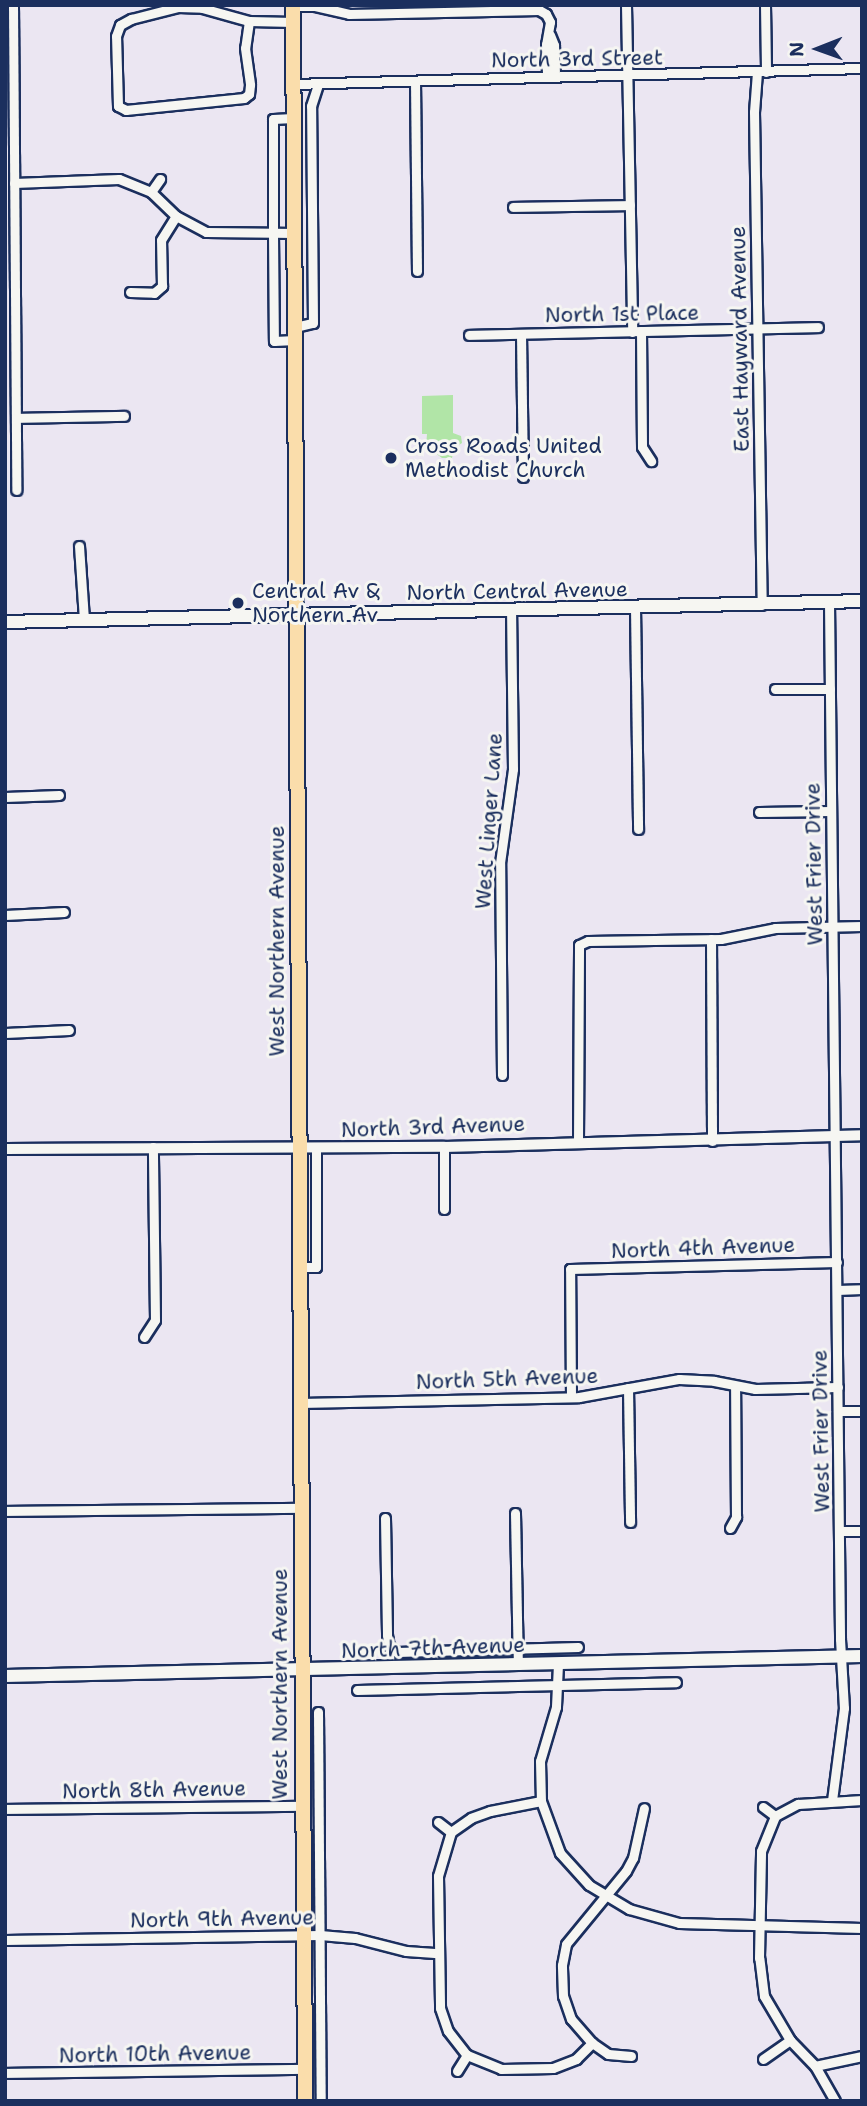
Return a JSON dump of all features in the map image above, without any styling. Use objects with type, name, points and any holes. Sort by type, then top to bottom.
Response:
[{"type":"main road","name":"West Northern Avenue","points":[[293,6],[305,2101]]},
{"type":"main road","name":"North Central Avenue","points":[[5,622],[862,601]]},
{"type":"main road","name":"North 7th Avenue","points":[[5,1676],[862,1656]]},
{"type":"street","points":[[626,5],[629,205],[642,447],[651,461]]},
{"type":"street","name":"East Hayward Avenue","points":[[762,605],[754,112],[762,72],[765,5]]},
{"type":"street","points":[[10,6],[16,490]]},
{"type":"street","points":[[293,6],[315,6],[349,14],[531,8],[546,14],[550,35],[546,44],[551,77]]},
{"type":"street","points":[[249,21],[245,48],[250,85],[249,94],[244,98],[126,110],[118,106],[116,36],[120,25],[178,7],[202,8],[249,21],[293,22]]},
{"type":"street","name":"North 3rd Street","points":[[293,84],[862,68]]},
{"type":"street","points":[[415,81],[416,271]]},
{"type":"street","points":[[293,118],[273,119],[274,341],[295,334],[313,323],[311,106],[318,83]]},
{"type":"street","points":[[14,183],[118,179],[151,192],[191,226],[219,235],[295,233]]},
{"type":"street","points":[[151,192],[160,179]]},
{"type":"street","points":[[513,207],[629,205]]},
{"type":"street","points":[[130,292],[154,293],[162,286],[161,240],[176,216]]},
{"type":"street","name":"North 1st Place","points":[[469,335],[818,327]]},
{"type":"street","points":[[521,334],[523,477]]},
{"type":"street","points":[[16,418],[124,416]]},
{"type":"street","points":[[79,545],[83,620]]},
{"type":"street","name":"West Frier Drive","points":[[829,603],[842,1737],[832,1801]]},
{"type":"street","points":[[635,607],[638,829]]},
{"type":"street","name":"West Linger Lane","points":[[502,1075],[500,863],[513,781],[511,611]]},
{"type":"street","points":[[775,689],[830,689]]},
{"type":"street","points":[[5,797],[58,795]]},
{"type":"street","points":[[759,812],[831,811]]},
{"type":"street","points":[[5,915],[64,912]]},
{"type":"street","points":[[578,1142],[579,945],[588,941],[711,939],[775,928],[862,926]]},
{"type":"street","points":[[711,939],[712,1141]]},
{"type":"street","points":[[5,1033],[69,1030]]},
{"type":"street","name":"North 3rd Avenue","points":[[5,1149],[444,1147],[862,1135]]},
{"type":"street","points":[[144,1337],[155,1320],[153,1147]]},
{"type":"street","points":[[444,1147],[444,1209]]},
{"type":"street","points":[[300,1267],[316,1267],[316,1149]]},
{"type":"street","name":"North 4th Avenue","points":[[571,1397],[570,1269],[837,1262]]},
{"type":"street","points":[[837,1290],[862,1289]]},
{"type":"street","name":"North 5th Avenue","points":[[300,1403],[571,1397],[679,1379],[767,1389],[838,1387]]},
{"type":"street","points":[[730,1528],[736,1517],[735,1386]]},
{"type":"street","points":[[628,1388],[630,1522]]},
{"type":"street","points":[[838,1411],[862,1411]]},
{"type":"street","points":[[5,1511],[301,1508]]},
{"type":"street","points":[[515,1513],[518,1665]]},
{"type":"street","points":[[385,1518],[389,1646],[397,1652],[578,1647]]},
{"type":"street","points":[[840,1531],[862,1531]]},
{"type":"street","points":[[558,1664],[556,1707],[540,1761],[541,1801],[559,1853],[589,1885],[629,1909],[672,1922],[862,1928]]},
{"type":"street","name":"North 7th Avenue","points":[[357,1690],[676,1682]]},
{"type":"street","name":"West Northern Avenue","points":[[318,1712],[321,2101]]},
{"type":"street","points":[[835,2101],[815,2066],[790,2040],[764,1996],[759,1958],[761,1851],[775,1816],[798,1804],[862,1800]]},
{"type":"street","points":[[541,1801],[490,1811],[471,1818],[451,1832],[438,1876],[439,2008],[448,2031],[467,2056],[501,2068],[539,2070],[566,2064],[586,2052],[592,2043]]},
{"type":"street","name":"North 8th Avenue","points":[[5,1809],[302,1806]]},
{"type":"street","points":[[763,1807],[775,1816]]},
{"type":"street","points":[[631,2056],[608,2054],[592,2043],[571,2020],[563,1996],[562,1965],[566,1944],[633,1858],[644,1808]]},
{"type":"street","points":[[438,1822],[451,1832]]},
{"type":"street","name":"North 9th Avenue","points":[[5,1940],[320,1935],[355,1938],[406,1951],[438,1953]]},
{"type":"street","points":[[763,2059],[790,2040]]},
{"type":"street","points":[[457,2071],[467,2056]]},
{"type":"street","points":[[815,2066],[862,2056]]},
{"type":"street","name":"North 10th Avenue","points":[[5,2073],[305,2069]]},
{"type":"green space","points":[[453,395],[453,433],[461,436],[462,443],[454,448],[452,458],[442,458],[426,446],[427,434],[422,434],[422,396]]},
{"type":"place","name":"Cross Roads United Methodist Church","points":[[391,458]]},
{"type":"place","name":"Central Av & Northern Av","points":[[238,603]]}]
